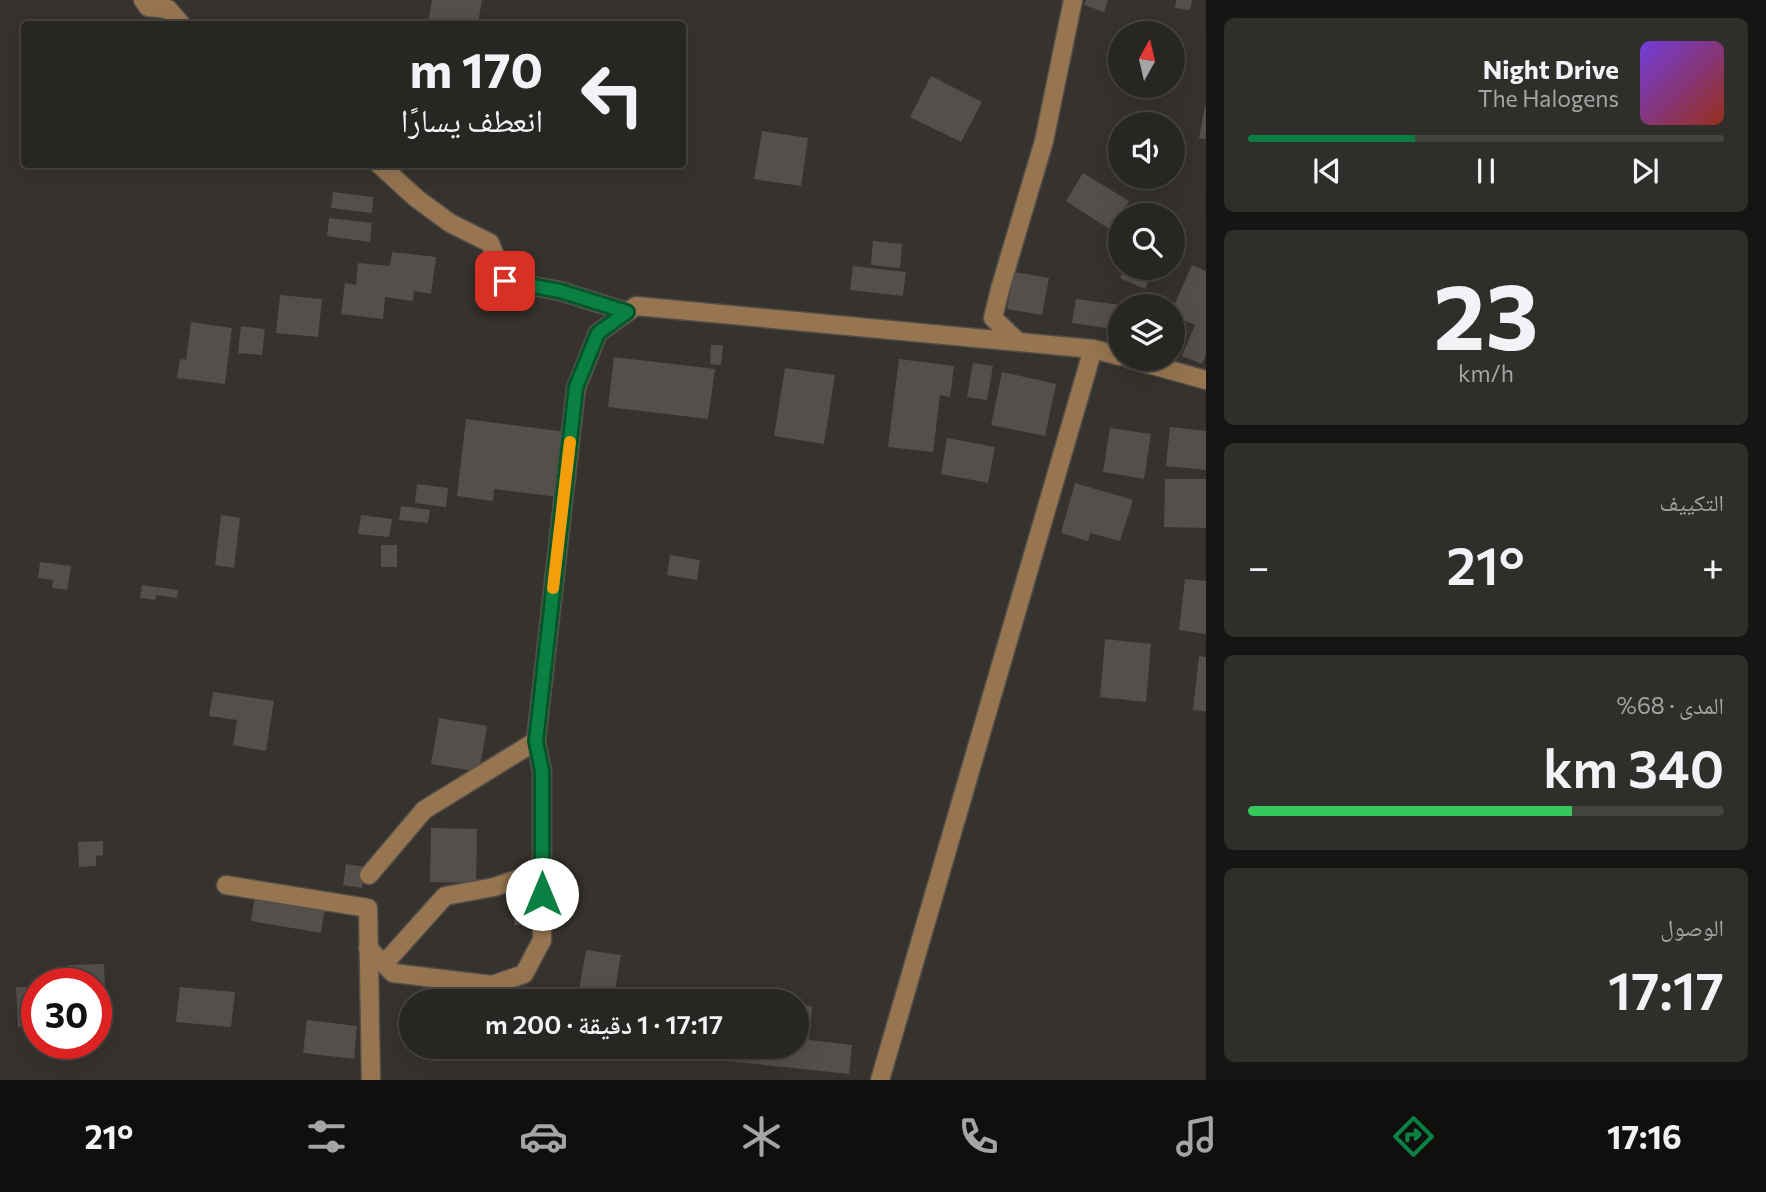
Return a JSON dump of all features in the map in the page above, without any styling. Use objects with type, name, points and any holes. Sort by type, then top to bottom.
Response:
[{"type":"street","points":[[143,0],[148,8],[168,9],[178,21]]},
{"type":"street","points":[[1017,341],[993,318],[1044,141],[1073,0]]},
{"type":"street","points":[[383,168],[416,198],[450,223],[490,243],[505,281],[560,291],[627,312]]},
{"type":"street","points":[[368,948],[393,973],[492,985],[524,974],[542,940],[542,771],[536,741],[576,387],[598,333],[636,306],[1017,341],[1108,353]]},
{"type":"street","points":[[880,1080],[1093,349]]},
{"type":"street","points":[[1173,371],[1206,380]]},
{"type":"street","points":[[369,875],[424,810],[536,741]]},
{"type":"street","points":[[384,964],[445,897],[494,887],[542,872]]},
{"type":"street","points":[[226,885],[368,908],[371,1080]]},
{"type":"building","points":[[432,0],[482,0],[478,21],[428,21]]},
{"type":"building","points":[[1086,0],[1108,0],[1104,12],[1084,5]]},
{"type":"building","points":[[1176,0],[1192,0],[1190,10],[1175,8]]},
{"type":"building","points":[[931,76],[982,102],[961,142],[910,117]]},
{"type":"building","points":[[1206,106],[1206,139],[1199,138]]},
{"type":"building","points":[[762,131],[808,138],[801,186],[754,179]]},
{"type":"building","points":[[1083,173],[1129,201],[1108,203],[1108,228],[1066,201]]},
{"type":"building","points":[[333,192],[373,197],[372,213],[331,208]]},
{"type":"building","points":[[329,218],[372,223],[370,242],[327,236]]},
{"type":"building","points":[[873,241],[902,244],[900,268],[871,265]]},
{"type":"building","points":[[392,252],[436,257],[431,294],[414,291],[413,301],[385,297],[383,319],[341,314],[345,283],[356,285],[358,263],[390,266]]},
{"type":"building","points":[[1192,265],[1206,271],[1206,355],[1202,364],[1185,357],[1185,349],[1195,325],[1185,321],[1185,294],[1179,294]]},
{"type":"building","points":[[853,266],[906,272],[903,296],[850,290]]},
{"type":"building","points":[[1014,272],[1049,278],[1042,315],[1007,309]]},
{"type":"building","points":[[1125,280],[1149,280],[1145,289]]},
{"type":"building","points":[[280,295],[322,299],[318,337],[276,333]]},
{"type":"building","points":[[1076,299],[1108,303],[1108,328],[1072,323]]},
{"type":"building","points":[[191,322],[232,328],[225,384],[177,378],[180,359],[186,360]]},
{"type":"building","points":[[241,326],[265,329],[262,355],[238,353]]},
{"type":"building","points":[[711,345],[723,345],[721,365],[710,364]]},
{"type":"building","points":[[614,357],[715,369],[708,419],[608,407]]},
{"type":"building","points":[[899,359],[954,366],[950,397],[940,395],[933,452],[888,447]]},
{"type":"building","points":[[973,363],[993,366],[987,400],[967,397]]},
{"type":"building","points":[[785,368],[835,375],[824,444],[774,436]]},
{"type":"building","points":[[1002,372],[1056,384],[1045,436],[991,425]]},
{"type":"building","points":[[466,419],[567,432],[559,497],[494,489],[493,501],[457,496]]},
{"type":"building","points":[[1170,427],[1206,431],[1206,470],[1166,466]]},
{"type":"building","points":[[1110,428],[1151,434],[1144,479],[1103,472]]},
{"type":"building","points":[[947,438],[995,447],[988,483],[941,474]]},
{"type":"building","points":[[1165,479],[1206,479],[1206,528],[1164,527]]},
{"type":"building","points":[[1075,483],[1133,500],[1120,541],[1090,533],[1088,541],[1061,533]]},
{"type":"building","points":[[417,484],[448,488],[446,507],[415,503]]},
{"type":"building","points":[[401,506],[430,510],[428,523],[399,520]]},
{"type":"building","points":[[221,515],[240,518],[234,568],[215,565]]},
{"type":"building","points":[[361,515],[392,519],[389,537],[358,534]]},
{"type":"building","points":[[381,545],[397,545],[397,567],[381,567]]},
{"type":"building","points":[[670,555],[700,560],[697,580],[667,575]]},
{"type":"building","points":[[40,562],[71,566],[67,590],[52,588],[53,580],[38,578]]},
{"type":"building","points":[[1185,579],[1206,581],[1206,634],[1179,630]]},
{"type":"building","points":[[142,585],[178,590],[177,598],[156,595],[155,600],[140,598]]},
{"type":"building","points":[[1105,639],[1151,644],[1146,702],[1100,697]]},
{"type":"building","points":[[1199,656],[1206,657],[1206,711],[1193,710]]},
{"type":"building","points":[[213,692],[274,701],[266,751],[233,745],[237,720],[209,716]]},
{"type":"building","points":[[439,718],[487,726],[479,772],[431,764]]},
{"type":"building","points":[[431,828],[477,829],[476,883],[430,882]]},
{"type":"building","points":[[103,841],[103,855],[96,856],[96,866],[79,867],[78,842]]},
{"type":"building","points":[[346,864],[365,867],[362,888],[343,885]]},
{"type":"building","points":[[514,887],[531,887],[531,925],[514,925]]},
{"type":"building","points":[[255,895],[325,906],[321,933],[251,921]]},
{"type":"building","points":[[586,950],[621,955],[615,989],[579,989]]},
{"type":"building","points":[[104,964],[104,968],[68,968],[68,965]]},
{"type":"building","points":[[16,987],[21,987],[21,1027],[18,1027]]},
{"type":"building","points":[[180,987],[235,992],[231,1027],[176,1022]]},
{"type":"building","points":[[809,1006],[812,1006],[809,1040]]},
{"type":"building","points":[[307,1020],[357,1026],[354,1059],[303,1053]]},
{"type":"building","points":[[809,1040],[852,1045],[849,1074],[709,1059],[809,1059]]},
{"type":"slow traffic","points":[[553,588],[570,442]]},
{"type":"route","points":[[505,281],[560,291],[627,312],[598,333],[576,387],[536,741],[542,771],[542,894]]}]
